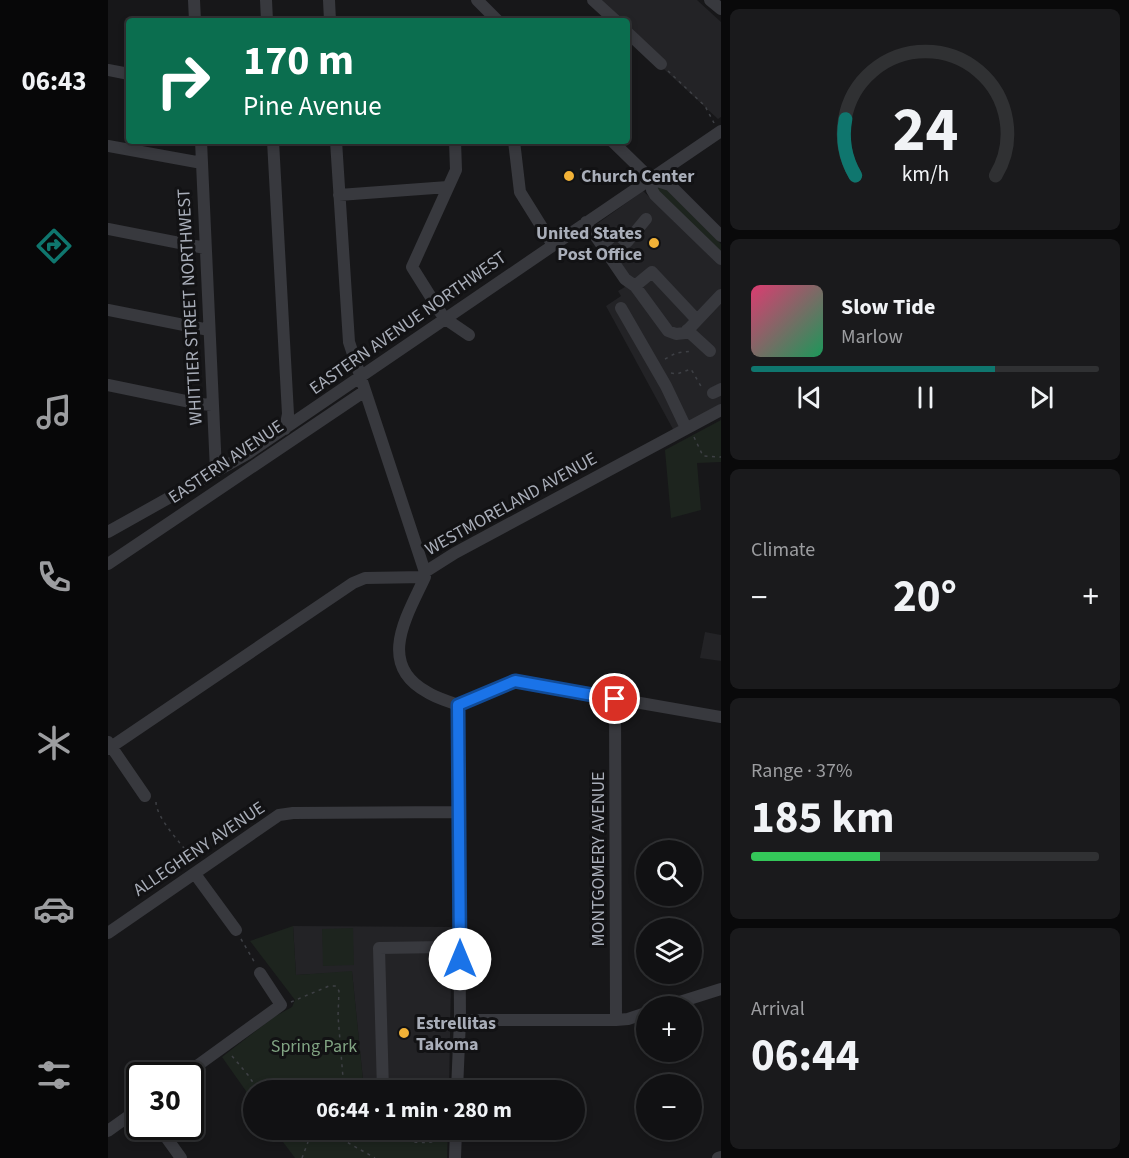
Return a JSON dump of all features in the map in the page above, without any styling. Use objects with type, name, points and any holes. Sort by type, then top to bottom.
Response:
[{"type":"street","points":[[194,0],[195,18]]},
{"type":"street","points":[[267,0],[267,18]]},
{"type":"street","points":[[329,0],[330,18]]},
{"type":"street","points":[[477,0],[495,18]]},
{"type":"street","points":[[593,0],[613,18]]},
{"type":"street","points":[[710,0],[721,9]]},
{"type":"street","points":[[630,35],[662,64]]},
{"type":"street","points":[[108,70],[126,73]]},
{"type":"street","name":"EASTERN AVENUE NORTHWEST","points":[[108,532],[285,429],[444,318],[651,179],[718,127]]},
{"type":"street","name":"WHITTIER STREET NORTHWEST","points":[[201,144],[216,471]]},
{"type":"street","points":[[273,144],[288,414],[285,429]]},
{"type":"street","points":[[336,144],[347,331],[425,574],[404,623],[399,647],[399,663],[407,676],[426,692],[458,705],[515,681],[721,717]]},
{"type":"street","points":[[455,144],[456,170],[412,267],[444,318],[469,335]]},
{"type":"street","points":[[514,144],[520,192],[553,245]]},
{"type":"street","points":[[615,144],[651,179],[670,185],[721,236]]},
{"type":"street","points":[[108,146],[202,163]]},
{"type":"street","points":[[651,179],[655,195],[721,259]]},
{"type":"street","points":[[339,195],[448,187]]},
{"type":"street","points":[[603,244],[616,233],[627,242],[646,219]]},
{"type":"street","points":[[586,222],[626,279],[635,286],[668,331],[676,334],[687,330],[721,295]]},
{"type":"street","points":[[108,229],[205,248]]},
{"type":"street","points":[[635,286],[652,272],[697,320]]},
{"type":"street","points":[[621,308],[689,431]]},
{"type":"street","points":[[108,310],[209,330]]},
{"type":"street","points":[[687,330],[710,351]]},
{"type":"street","points":[[108,385],[212,405]]},
{"type":"street","name":"EASTERN AVENUE","points":[[108,564],[365,391]]},
{"type":"street","name":"WESTMORELAND AVENUE","points":[[109,746],[353,583],[365,578],[425,574],[455,553],[689,431],[721,410]]},
{"type":"street","name":"MONTGOMERY AVENUE","points":[[615,699],[616,1020]]},
{"type":"street","points":[[458,705],[460,959],[458,1080]]},
{"type":"street","points":[[109,746],[150,799]]},
{"type":"street","name":"ALLEGHENY AVENUE","points":[[108,933],[279,816],[293,813],[459,812]]},
{"type":"street","points":[[198,872],[236,930]]},
{"type":"street","points":[[383,1080],[379,948],[444,947],[444,958],[460,959]]},
{"type":"street","points":[[202,1062],[281,1005],[260,973]]},
{"type":"street","points":[[699,996],[721,989]]},
{"type":"street","points":[[460,1020],[616,1020],[636,1016]]},
{"type":"street","points":[[110,1125],[126,1116]]},
{"type":"street","points":[[168,1140],[181,1158]]},
{"type":"street","points":[[455,1158],[456,1140]]},
{"type":"path","points":[[662,64],[705,106],[718,127]]},
{"type":"path","points":[[580,169],[630,180]]},
{"type":"path","points":[[653,364],[685,351],[692,351],[697,355]]},
{"type":"path","points":[[677,374],[691,369],[713,391]]},
{"type":"path","points":[[689,431],[703,456],[721,457]]},
{"type":"path","points":[[150,799],[198,872]]},
{"type":"path","points":[[236,930],[260,973]]},
{"type":"path","points":[[281,1005],[299,1000],[329,986],[336,986],[339,991],[338,1016],[343,1080]]},
{"type":"path","points":[[224,1046],[250,1080]]},
{"type":"path","points":[[404,1140],[433,1143],[440,1140]]},
{"type":"path","points":[[302,1158],[309,1141],[345,1141],[375,1158]]},
{"type":"shaded area","points":[[599,0],[697,0],[721,22],[721,117],[718,119],[630,38],[630,18],[610,18]]},
{"type":"shaded area","points":[[643,191],[721,264],[721,405],[674,431],[606,306],[621,296],[618,291],[625,287],[587,231]]},
{"type":"shaded area","points":[[705,632],[721,635],[721,661],[700,658]]},
{"type":"shaded area","name":"Estrellitas Takoma","points":[[293,926],[452,927],[449,1080],[363,1080],[352,972],[296,975]]},
{"type":"green space","points":[[662,185],[721,244],[721,253],[656,189]]},
{"type":"green space","points":[[721,420],[721,462],[697,463],[701,510],[671,518],[665,450]]},
{"type":"green space","name":"Spring Park","points":[[293,926],[296,975],[352,971],[363,1080],[243,1080],[243,1087],[222,1057],[274,1017],[292,1007],[295,1000],[250,941]]},
{"type":"green space","points":[[353,928],[354,965],[323,966],[322,929]]},
{"type":"green space","points":[[282,1140],[448,1140],[447,1158],[295,1158]]},
{"type":"place","name":"Church Center","points":[[569,176]]},
{"type":"place","name":"United States Post Office","points":[[654,243]]},
{"type":"place","name":"Estrellitas Takoma","points":[[404,1033]]},
{"type":"route","points":[[460,959],[458,705],[515,681],[615,699]]}]
